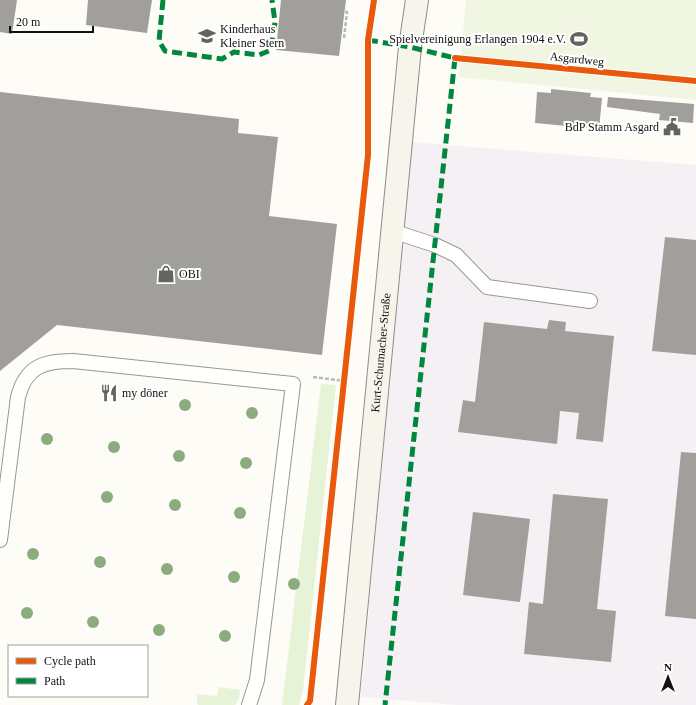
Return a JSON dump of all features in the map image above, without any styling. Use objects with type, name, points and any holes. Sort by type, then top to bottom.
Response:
[{"type":"main road","name":"Kurt-Schumacher-Straße","points":[[348,705],[410,47],[417,0]]},
{"type":"lane","points":[[392,231],[456,255],[487,287],[590,301]]},
{"type":"lane","points":[[0,540],[18,397],[22,383],[36,368],[49,362],[73,360],[293,384],[257,680],[249,705]]},
{"type":"path","points":[[344,11],[347,12],[344,38]]},
{"type":"path","points":[[293,384],[297,374],[345,381]]},
{"type":"shaded area","points":[[410,142],[696,165],[696,705],[456,705],[361,697]]},
{"type":"green space","name":"Spielvereinigung Erlangen 1904 e.V.","points":[[466,0],[696,0],[696,100],[459,77]]},
{"type":"green space","points":[[321,384],[336,385],[303,690],[299,705],[282,705]]},
{"type":"green space","points":[[219,687],[240,690],[239,699],[235,705],[198,705],[197,694],[217,696]]},
{"type":"building","points":[[0,0],[17,0],[12,34],[0,32]]},
{"type":"building","points":[[88,0],[152,0],[147,33],[86,25]]},
{"type":"building","points":[[281,0],[346,0],[339,56],[276,50]]},
{"type":"building","points":[[551,89],[591,93],[590,97],[602,98],[599,129],[535,123],[537,92],[551,93]]},
{"type":"building","name":"OBI","points":[[0,92],[239,119],[238,133],[278,137],[269,216],[337,224],[322,355],[57,325],[0,371]]},
{"type":"building","points":[[608,97],[694,104],[693,123],[659,120],[660,114],[607,107]]},
{"type":"building","points":[[665,237],[696,240],[696,355],[652,351]]},
{"type":"building","points":[[549,320],[566,322],[565,331],[614,336],[603,442],[576,439],[579,413],[560,411],[557,444],[458,432],[463,400],[475,402],[484,322],[547,329]]},
{"type":"building","points":[[681,452],[696,453],[696,619],[665,616]]},
{"type":"building","points":[[553,494],[608,499],[597,609],[616,611],[611,662],[524,654],[529,602],[543,604]]},
{"type":"building","points":[[473,512],[530,519],[520,602],[463,595]]},
{"type":"marked path","points":[[163,0],[159,41],[165,51],[222,59],[234,52],[259,55],[271,50],[275,22],[272,0]]},
{"type":"marked path","points":[[368,40],[410,47],[455,58],[385,705]]},
{"type":"cycle path","points":[[307,705],[310,701],[368,155],[368,40],[374,0]]},
{"type":"cycle path","name":"Asgardweg","points":[[455,58],[696,81]]},
{"type":"place","name":"Kinderhaus Kleiner Stern","points":[[207,36]]},
{"type":"place","name":"Spielvereinigung Erlangen 1904 e.V.","points":[[579,39]]},
{"type":"place","name":"BdP Stamm Asgard","points":[[672,127]]},
{"type":"place","name":"OBI","points":[[166,274]]},
{"type":"place","name":"my döner","points":[[109,393]]}]
